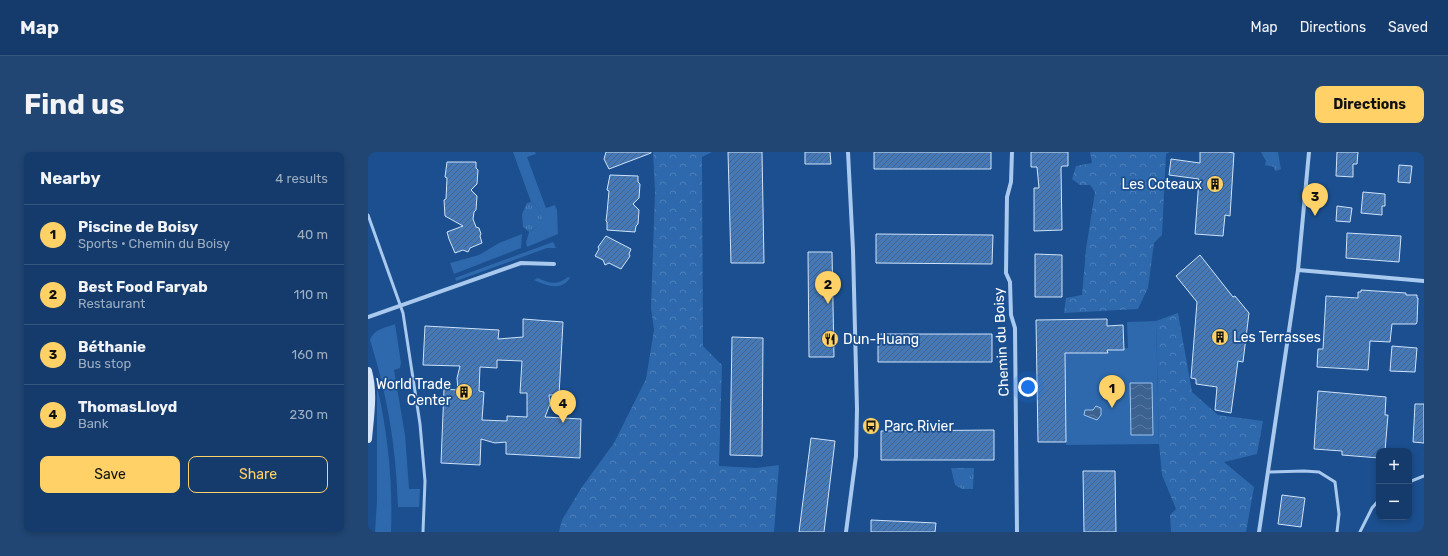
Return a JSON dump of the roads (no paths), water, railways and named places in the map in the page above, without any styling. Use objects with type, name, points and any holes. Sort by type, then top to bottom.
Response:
[{"type":"street","points":[[846,532],[856,456],[853,250],[848,152]]},
{"type":"street","name":"Chemin du Boisy","points":[[1012,152],[1011,182],[1007,197],[1006,273],[1010,282],[1011,314],[1015,328],[1017,532]]},
{"type":"street","points":[[1259,532],[1298,270],[1309,152]]},
{"type":"street","points":[[368,317],[521,263],[554,264]]},
{"type":"street","points":[[1298,270],[1424,281]]},
{"type":"street","points":[[368,371],[371,384],[372,401],[368,439]]},
{"type":"lane","points":[[368,215],[404,316],[420,424],[424,474],[423,532]]},
{"type":"lane","points":[[1268,472],[1319,472],[1335,482],[1339,514],[1337,532]]},
{"type":"lane","points":[[1412,481],[1424,476]]},
{"type":"lane","points":[[1360,532],[1372,508],[1376,503]]},
{"type":"water","points":[[1130,383],[1152,383],[1153,435],[1131,435]]},
{"type":"water","points":[[1096,406],[1101,408],[1101,415],[1097,420],[1084,415],[1085,410],[1093,410]]},
{"type":"place","name":"Les Coteaux","points":[[1215,184]]},
{"type":"place","name":"Béthanie","points":[[1315,216]]},
{"type":"place","name":"Best Food Faryab","points":[[828,304]]},
{"type":"place","name":"Les Terrasses","points":[[1220,337]]},
{"type":"place","name":"Dun-Huang","points":[[830,339]]},
{"type":"place","name":"World Trade Center","points":[[464,392]]},
{"type":"place","name":"Piscine de Boisy","points":[[1112,408]]},
{"type":"place","name":"ThomasLloyd","points":[[563,423]]},
{"type":"place","name":"Parc Rivier","points":[[871,426]]}]
